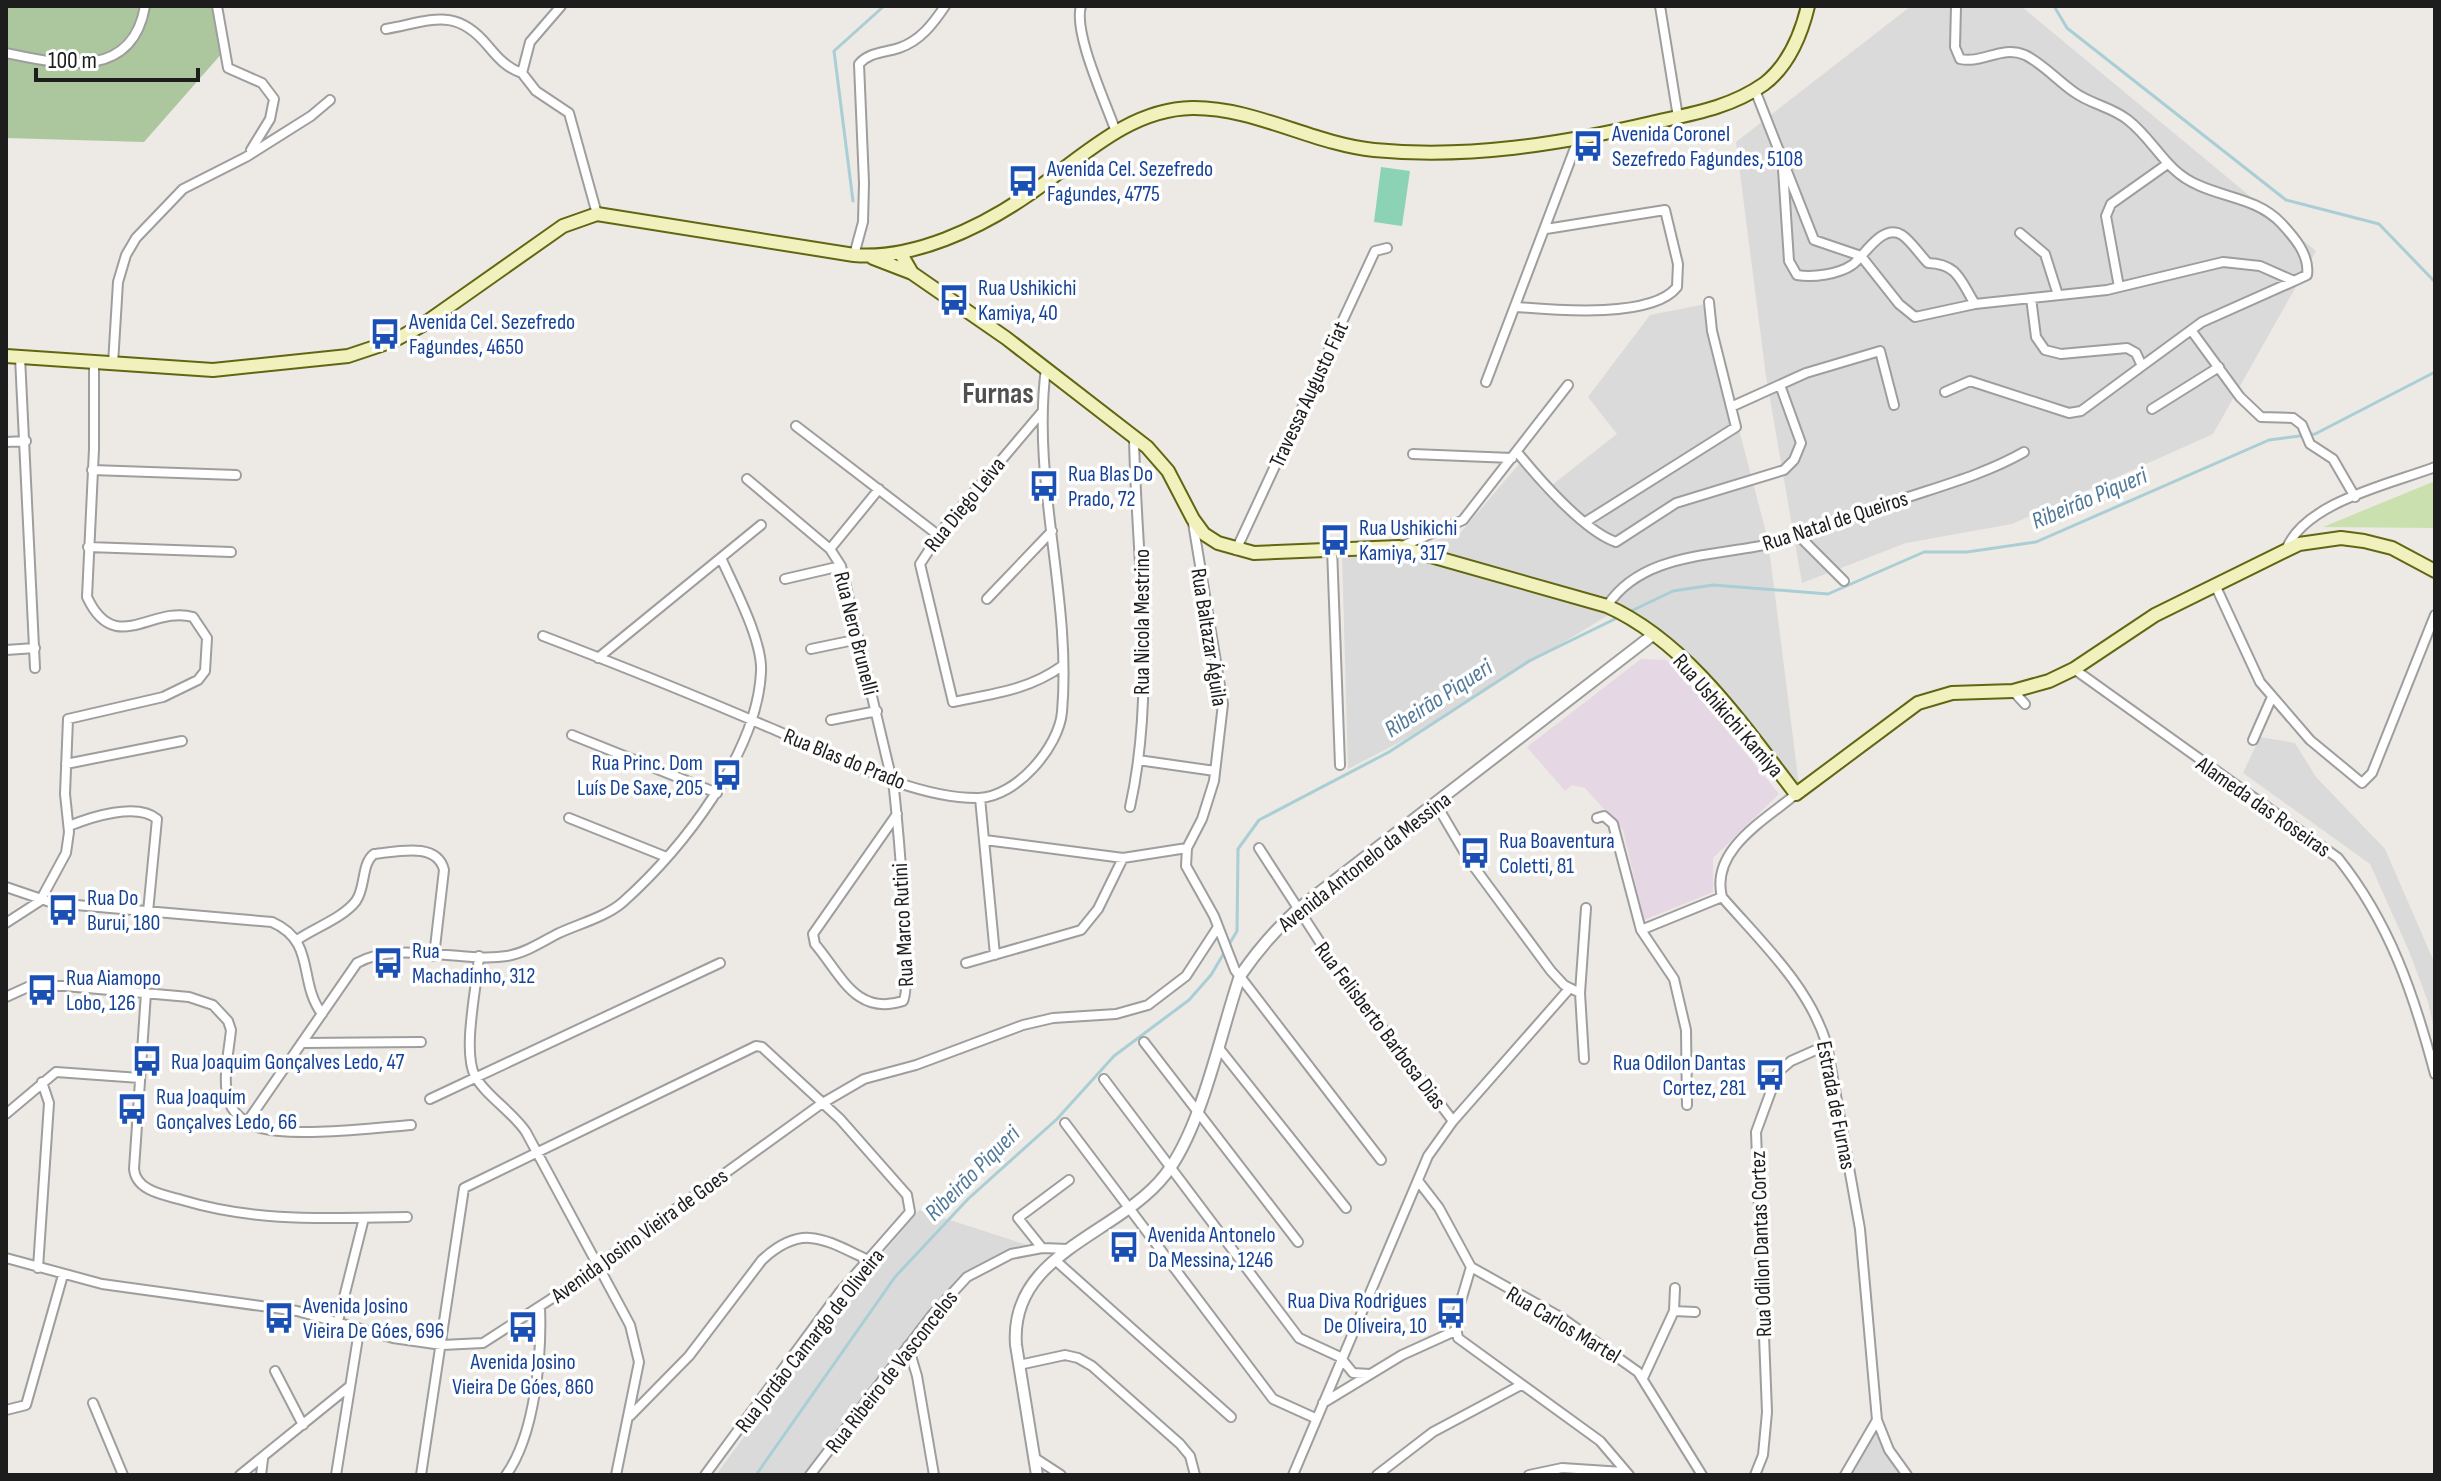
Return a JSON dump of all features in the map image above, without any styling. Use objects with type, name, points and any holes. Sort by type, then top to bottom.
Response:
[{"type":"main road","points":[[6,356],[213,370],[348,356],[393,341],[421,326],[563,226],[597,214],[854,255],[908,253],[1026,197],[1116,132],[1165,112],[1192,108],[1227,113],[1373,150],[1528,148],[1578,140],[1737,102],[1755,90],[1789,57],[1808,6]]},
{"type":"main road","points":[[908,253],[912,273]]},
{"type":"main road","points":[[908,253],[926,281]]},
{"type":"main road","name":"Rua Ushikichi Kamiya","points":[[871,256],[926,281],[1134,436],[1168,471],[1204,534],[1236,550],[1254,553],[1399,547],[1609,607],[1639,622],[1696,672],[1796,794],[1918,703],[1952,693],[2013,691],[2074,669],[2155,615],[2286,550],[2320,539],[2364,541],[2405,553],[2435,571]]},
{"type":"street","points":[[6,53],[62,65],[105,59],[131,40],[145,6]]},
{"type":"street","points":[[217,6],[228,68],[262,83],[274,99],[270,119],[246,157]]},
{"type":"street","points":[[522,73],[530,42],[561,6]]},
{"type":"street","points":[[854,255],[863,222],[859,64],[873,54],[912,42],[923,34],[945,6]]},
{"type":"street","points":[[1081,6],[1078,14],[1084,37],[1116,132]]},
{"type":"street","points":[[1660,6],[1678,117]]},
{"type":"street","points":[[1945,392],[1970,381],[2069,413],[2081,411],[2191,330],[2307,275],[2308,266],[2301,249],[2279,221],[2250,202],[2198,185],[2166,165],[2126,118],[2076,94],[2027,56],[2001,51],[1970,61],[1960,59],[1955,47],[1956,6]]},
{"type":"street","points":[[386,29],[457,20],[475,30],[499,59],[522,73],[536,91],[569,113],[597,214]]},
{"type":"street","points":[[1755,90],[1814,240],[1861,256],[1908,314],[1921,317],[1975,304],[2119,287],[2223,262],[2260,266],[2294,281]]},
{"type":"street","points":[[113,364],[118,282],[126,255],[136,238],[183,189],[246,157],[311,116],[330,100]]},
{"type":"street","points":[[1486,382],[1578,140]]},
{"type":"street","points":[[1782,160],[1789,261],[1797,275],[1812,277],[1852,266],[1865,247],[1893,232],[1901,234],[1928,263],[1946,264],[1953,269],[1975,304]]},
{"type":"street","points":[[2119,287],[2106,216],[2111,204],[2166,165]]},
{"type":"street","points":[[1517,307],[1626,308],[1675,291],[1678,264],[1665,210],[1546,229]]},
{"type":"street","points":[[2020,233],[2045,254],[2058,295]]},
{"type":"street","name":"Travessa Augusto Fiat","points":[[1236,550],[1375,251],[1387,248]]},
{"type":"street","points":[[2031,298],[2036,337],[2045,350],[2061,354],[2127,348],[2136,353],[2142,366]]},
{"type":"street","points":[[1587,521],[1699,447],[1734,431],[1737,423],[1712,331],[1709,302]]},
{"type":"street","points":[[2191,330],[2261,417],[2293,418],[2302,425],[2310,444],[2333,459],[2355,497]]},
{"type":"street","points":[[1733,406],[1806,373],[1880,351],[1894,405]]},
{"type":"street","points":[[20,357],[35,668]]},
{"type":"street","points":[[6,923],[40,901],[66,853],[69,826],[66,764],[68,719],[181,691],[205,671],[207,638],[193,617],[177,615],[122,628],[106,622],[88,599],[94,362]]},
{"type":"street","points":[[2152,409],[2219,367]]},
{"type":"street","points":[[995,955],[980,798],[1011,784],[1047,752],[1061,725],[1062,666],[1042,412],[1046,368]]},
{"type":"street","points":[[1399,547],[1463,520],[1568,385]]},
{"type":"street","points":[[1413,454],[1514,455],[1550,490],[1616,542],[1676,503],[1784,470],[1794,460],[1801,443],[1780,385]]},
{"type":"street","name":"Rua Diego Leiva","points":[[1042,412],[938,535],[920,564],[953,702],[1018,689],[1046,678],[1062,666]]},
{"type":"street","points":[[796,426],[938,535]]},
{"type":"street","name":"Rua Nicola Mestrino","points":[[1130,807],[1138,760],[1144,645],[1134,436]]},
{"type":"street","points":[[6,442],[26,441]]},
{"type":"street","name":"Rua Natal de Queiros","points":[[1609,607],[1618,591],[1672,562],[1702,553],[1799,536],[1959,480],[2024,452]]},
{"type":"street","points":[[2286,550],[2290,540],[2315,516],[2355,497],[2435,467]]},
{"type":"street","points":[[92,470],[236,475]]},
{"type":"street","name":"Rua Nero Brunelli","points":[[747,479],[830,549],[841,566],[891,779]]},
{"type":"street","points":[[830,549],[879,489]]},
{"type":"street","name":"Rua Baltazar Águila","points":[[1187,848],[1202,819],[1215,771],[1222,725],[1221,683],[1202,587],[1193,519]]},
{"type":"street","points":[[598,658],[761,525]]},
{"type":"street","points":[[987,599],[1052,531]]},
{"type":"street","points":[[1799,536],[1844,581]]},
{"type":"street","points":[[88,547],[231,552]]},
{"type":"street","points":[[1332,548],[1340,765]]},
{"type":"street","points":[[247,1122],[361,961],[386,954],[479,956],[519,952],[614,908],[664,856],[717,793],[734,762],[751,719],[761,663],[721,558]]},
{"type":"street","points":[[785,579],[841,566]]},
{"type":"street","points":[[2216,587],[2248,659],[2272,697],[2310,740],[2358,781],[2365,783],[2372,773],[2435,615]]},
{"type":"street","name":"Avenida Antonelo da Messina","points":[[1037,1475],[1019,1365],[1017,1315],[1030,1286],[1055,1260],[1154,1185],[1171,1165],[1197,1109],[1240,976],[1275,930],[1298,909],[1654,634]]},
{"type":"street","name":"Rua Blas do Prado","points":[[543,636],[891,779],[929,791],[980,798]]},
{"type":"street","points":[[811,649],[859,639]]},
{"type":"street","points":[[6,650],[35,648]]},
{"type":"street","name":"Alameda das Roseiras","points":[[2074,669],[2338,858],[2365,894],[2395,948],[2415,999],[2435,1074]]},
{"type":"street","points":[[2013,691],[2025,704]]},
{"type":"street","points":[[2253,740],[2272,697]]},
{"type":"street","points":[[831,720],[877,711]]},
{"type":"street","points":[[572,735],[717,793]]},
{"type":"street","points":[[66,764],[182,741]]},
{"type":"street","points":[[1138,760],[1215,771]]},
{"type":"street","name":"Rua Marco Rutini","points":[[891,779],[897,814],[908,993],[899,1002],[874,1006],[860,998],[815,944],[813,934],[897,814]]},
{"type":"street","points":[[1641,930],[1722,897],[1720,872],[1730,851],[1796,794]]},
{"type":"street","points":[[1436,804],[1497,900],[1551,971],[1569,989],[1580,993]]},
{"type":"street","points":[[69,826],[94,817],[142,812],[157,819],[148,912]]},
{"type":"street","points":[[569,818],[664,856]]},
{"type":"street","points":[[1597,818],[1608,818],[1619,838],[1641,930],[1674,979],[1686,1030],[1687,1105]]},
{"type":"street","points":[[985,840],[1123,858],[1187,848],[1186,866],[1240,976],[1381,1160]]},
{"type":"street","name":"Rua Felisberto Barbosa Dias","points":[[1259,848],[1344,979],[1453,1121]]},
{"type":"street","points":[[297,940],[354,903],[362,888],[368,858],[374,854],[431,852],[440,857],[444,870],[434,956]]},
{"type":"street","points":[[966,963],[1061,938],[1085,927],[1104,899],[1123,858]]},
{"type":"street","points":[[6,887],[40,901],[265,920],[281,926],[297,940],[304,956],[308,989],[322,1014]]},
{"type":"street","name":"Estrada de Furnas","points":[[1722,897],[1804,993],[1814,1009],[1827,1045],[1860,1229],[1877,1420],[1889,1450],[1907,1475]]},
{"type":"street","points":[[1584,1059],[1580,993],[1586,908]]},
{"type":"street","name":"Avenida Josino Vieira de Goes","points":[[6,1258],[102,1284],[245,1301],[297,1311],[359,1331],[442,1345],[483,1343],[540,1307],[821,1104],[864,1079],[916,1065],[1023,1025],[1053,1018],[1116,1014],[1148,1005],[1186,976],[1218,927]]},
{"type":"street","points":[[479,956],[470,1056],[476,1078],[509,1110],[535,1153],[630,1325],[638,1348],[639,1362],[616,1475]]},
{"type":"street","points":[[430,1099],[720,963]]},
{"type":"street","points":[[6,997],[30,986],[204,1000],[228,1021],[231,1030],[227,1095],[234,1111],[247,1122],[258,1128],[309,1130],[411,1125]]},
{"type":"street","points":[[1293,1475],[1340,1357],[1428,1156],[1453,1121],[1569,989]]},
{"type":"street","points":[[146,993],[134,1169],[135,1177],[145,1187],[224,1213],[252,1217],[407,1217]]},
{"type":"street","points":[[302,1043],[421,1042]]},
{"type":"street","points":[[1144,1042],[1298,1242]]},
{"type":"street","name":"Rua Odilon Dantas Cortez","points":[[1755,1475],[1763,1455],[1767,1412],[1756,1132],[1778,1072],[1791,1061],[1827,1045]]},
{"type":"street","points":[[421,1475],[464,1188],[756,1046],[762,1047],[821,1104]]},
{"type":"street","points":[[1218,1047],[1346,1208]]},
{"type":"street","points":[[6,1114],[56,1072],[140,1078]]},
{"type":"street","points":[[1104,1079],[1299,1338],[1340,1357],[1353,1373],[1370,1374]]},
{"type":"street","points":[[38,1268],[49,1103],[42,1082]]},
{"type":"street","name":"Rua Jordão Camargo de Oliveira","points":[[705,1475],[831,1304],[910,1212],[907,1195],[849,1129],[821,1104]]},
{"type":"street","points":[[1065,1123],[1273,1399],[1315,1418]]},
{"type":"street","points":[[1042,1248],[1018,1218],[1069,1180]]},
{"type":"street","points":[[1323,1403],[1370,1374],[1455,1331],[1471,1267],[1439,1208],[1419,1182]]},
{"type":"street","points":[[337,1325],[364,1218]]},
{"type":"street","points":[[629,1416],[677,1371],[762,1260],[777,1247],[795,1239],[812,1237],[868,1260]]},
{"type":"street","name":"Rua Ribeiro de Vasconcelos","points":[[810,1475],[945,1300],[975,1271],[1011,1254],[1042,1248],[1068,1249]]},
{"type":"street","points":[[1055,1260],[1231,1417]]},
{"type":"street","name":"Rua Carlos Martel","points":[[1471,1267],[1562,1318],[1630,1365],[1643,1378],[1702,1475]]},
{"type":"street","points":[[6,1410],[26,1405],[63,1275]]},
{"type":"street","points":[[1643,1378],[1674,1311],[1675,1288]]},
{"type":"street","points":[[506,1475],[528,1426],[541,1332],[540,1307]]},
{"type":"street","points":[[1674,1311],[1695,1312]]},
{"type":"street","points":[[336,1475],[359,1331]]},
{"type":"street","points":[[1455,1331],[1469,1348],[1600,1441],[1626,1474]]},
{"type":"street","points":[[908,1346],[917,1376],[934,1475]]},
{"type":"street","points":[[1019,1365],[1065,1355],[1087,1363],[1180,1444],[1190,1456],[1195,1475]]},
{"type":"street","points":[[275,1371],[303,1425]]},
{"type":"street","points":[[1377,1475],[1433,1432],[1521,1385]]},
{"type":"street","points":[[240,1475],[350,1386]]},
{"type":"street","points":[[93,1403],[123,1475]]},
{"type":"street","points":[[1845,1475],[1877,1420]]},
{"type":"street","points":[[1035,1458],[1061,1475]]},
{"type":"street","points":[[261,1475],[263,1459]]},
{"type":"street","points":[[1529,1475],[1562,1468],[1626,1474]]},
{"type":"shaded area","points":[[1911,6],[2021,6],[2316,251],[2213,434],[2012,524],[1906,543],[1802,583],[1766,376],[1736,142]]},
{"type":"shaded area","points":[[1706,304],[1768,540],[1799,785],[1680,649],[1615,611],[1402,741],[1348,769],[1342,553],[1406,551],[1461,532],[1520,463],[1543,492],[1617,434],[1588,397],[1650,315]]},
{"type":"shaded area","points":[[1641,659],[1666,660],[1679,672],[1779,794],[1713,858],[1713,892],[1644,920],[1623,830],[1585,788],[1572,785],[1565,791],[1527,747]]},
{"type":"shaded area","points":[[2260,737],[2295,743],[2316,777],[2385,849],[2435,964],[2435,1034],[2428,1002],[2409,951],[2370,864],[2243,773]]},
{"type":"shaded area","points":[[919,1210],[1030,1246],[978,1265],[931,1312],[806,1475],[716,1475],[845,1299]]},
{"type":"shaded area","points":[[1884,1421],[1886,1439],[1910,1475],[1849,1475],[1865,1441]]},
{"type":"green space","points":[[6,6],[219,6],[223,52],[144,142],[6,138]]},
{"type":"green space","points":[[1381,167],[1410,171],[1402,226],[1374,222]]},
{"type":"green space","points":[[2435,481],[2435,528],[2323,527]]},
{"type":"waterway","points":[[853,201],[834,51],[884,6]]},
{"type":"waterway","points":[[2054,6],[2067,28],[2286,200],[2379,224],[2435,282]]},
{"type":"waterway","name":"Ribeirão Piqueri","points":[[1627,613],[1673,591],[1713,585],[1828,594],[1924,552],[1967,552],[2036,542],[2269,440],[2315,434],[2435,372]]},
{"type":"waterway","name":"Ribeirão Piqueri","points":[[756,1475],[895,1277],[968,1199],[1057,1119],[1114,1056],[1189,1000],[1211,975],[1237,931],[1238,849],[1259,820],[1389,752],[1529,661],[1621,616]]},
{"type":"place","name":"Avenida Coronel Sezefredo Fagundes, 5108","points":[[1588,146]]},
{"type":"place","name":"Avenida Cel. Sezefredo Fagundes, 4775","points":[[1023,181]]},
{"type":"place","name":"Rua Ushikichi Kamiya, 40","points":[[954,300]]},
{"type":"place","name":"Avenida Cel. Sezefredo Fagundes, 4650","points":[[385,334]]},
{"type":"place","name":"Rua Blas Do Prado, 72","points":[[1044,486]]},
{"type":"place","name":"Rua Ushikichi Kamiya, 317","points":[[1335,540]]},
{"type":"place","name":"Rua Princ. Dom Luís De Saxe, 205","points":[[727,775]]},
{"type":"place","name":"Rua Boaventura Coletti, 81","points":[[1475,853]]},
{"type":"place","name":"Rua Do Burui, 180","points":[[63,910]]},
{"type":"place","name":"Rua Machadinho, 312","points":[[388,963]]},
{"type":"place","name":"Rua Aiamopo Lobo, 126","points":[[42,990]]},
{"type":"place","name":"Rua Joaquim Gonçalves Ledo, 47","points":[[147,1061]]},
{"type":"place","name":"Rua Odilon Dantas Cortez, 281","points":[[1770,1075]]},
{"type":"place","name":"Rua Joaquim Gonçalves Ledo, 66","points":[[132,1109]]},
{"type":"place","name":"Avenida Antonelo Da Messina, 1246","points":[[1124,1247]]},
{"type":"place","name":"Rua Diva Rodrigues De Oliveira, 10","points":[[1451,1313]]},
{"type":"place","name":"Avenida Josino Vieira De Góes, 696","points":[[279,1318]]},
{"type":"place","name":"Avenida Josino Vieira De Góes, 860","points":[[523,1327]]},
{"type":"district","name":"Furnas","points":[[998,393]]}]
